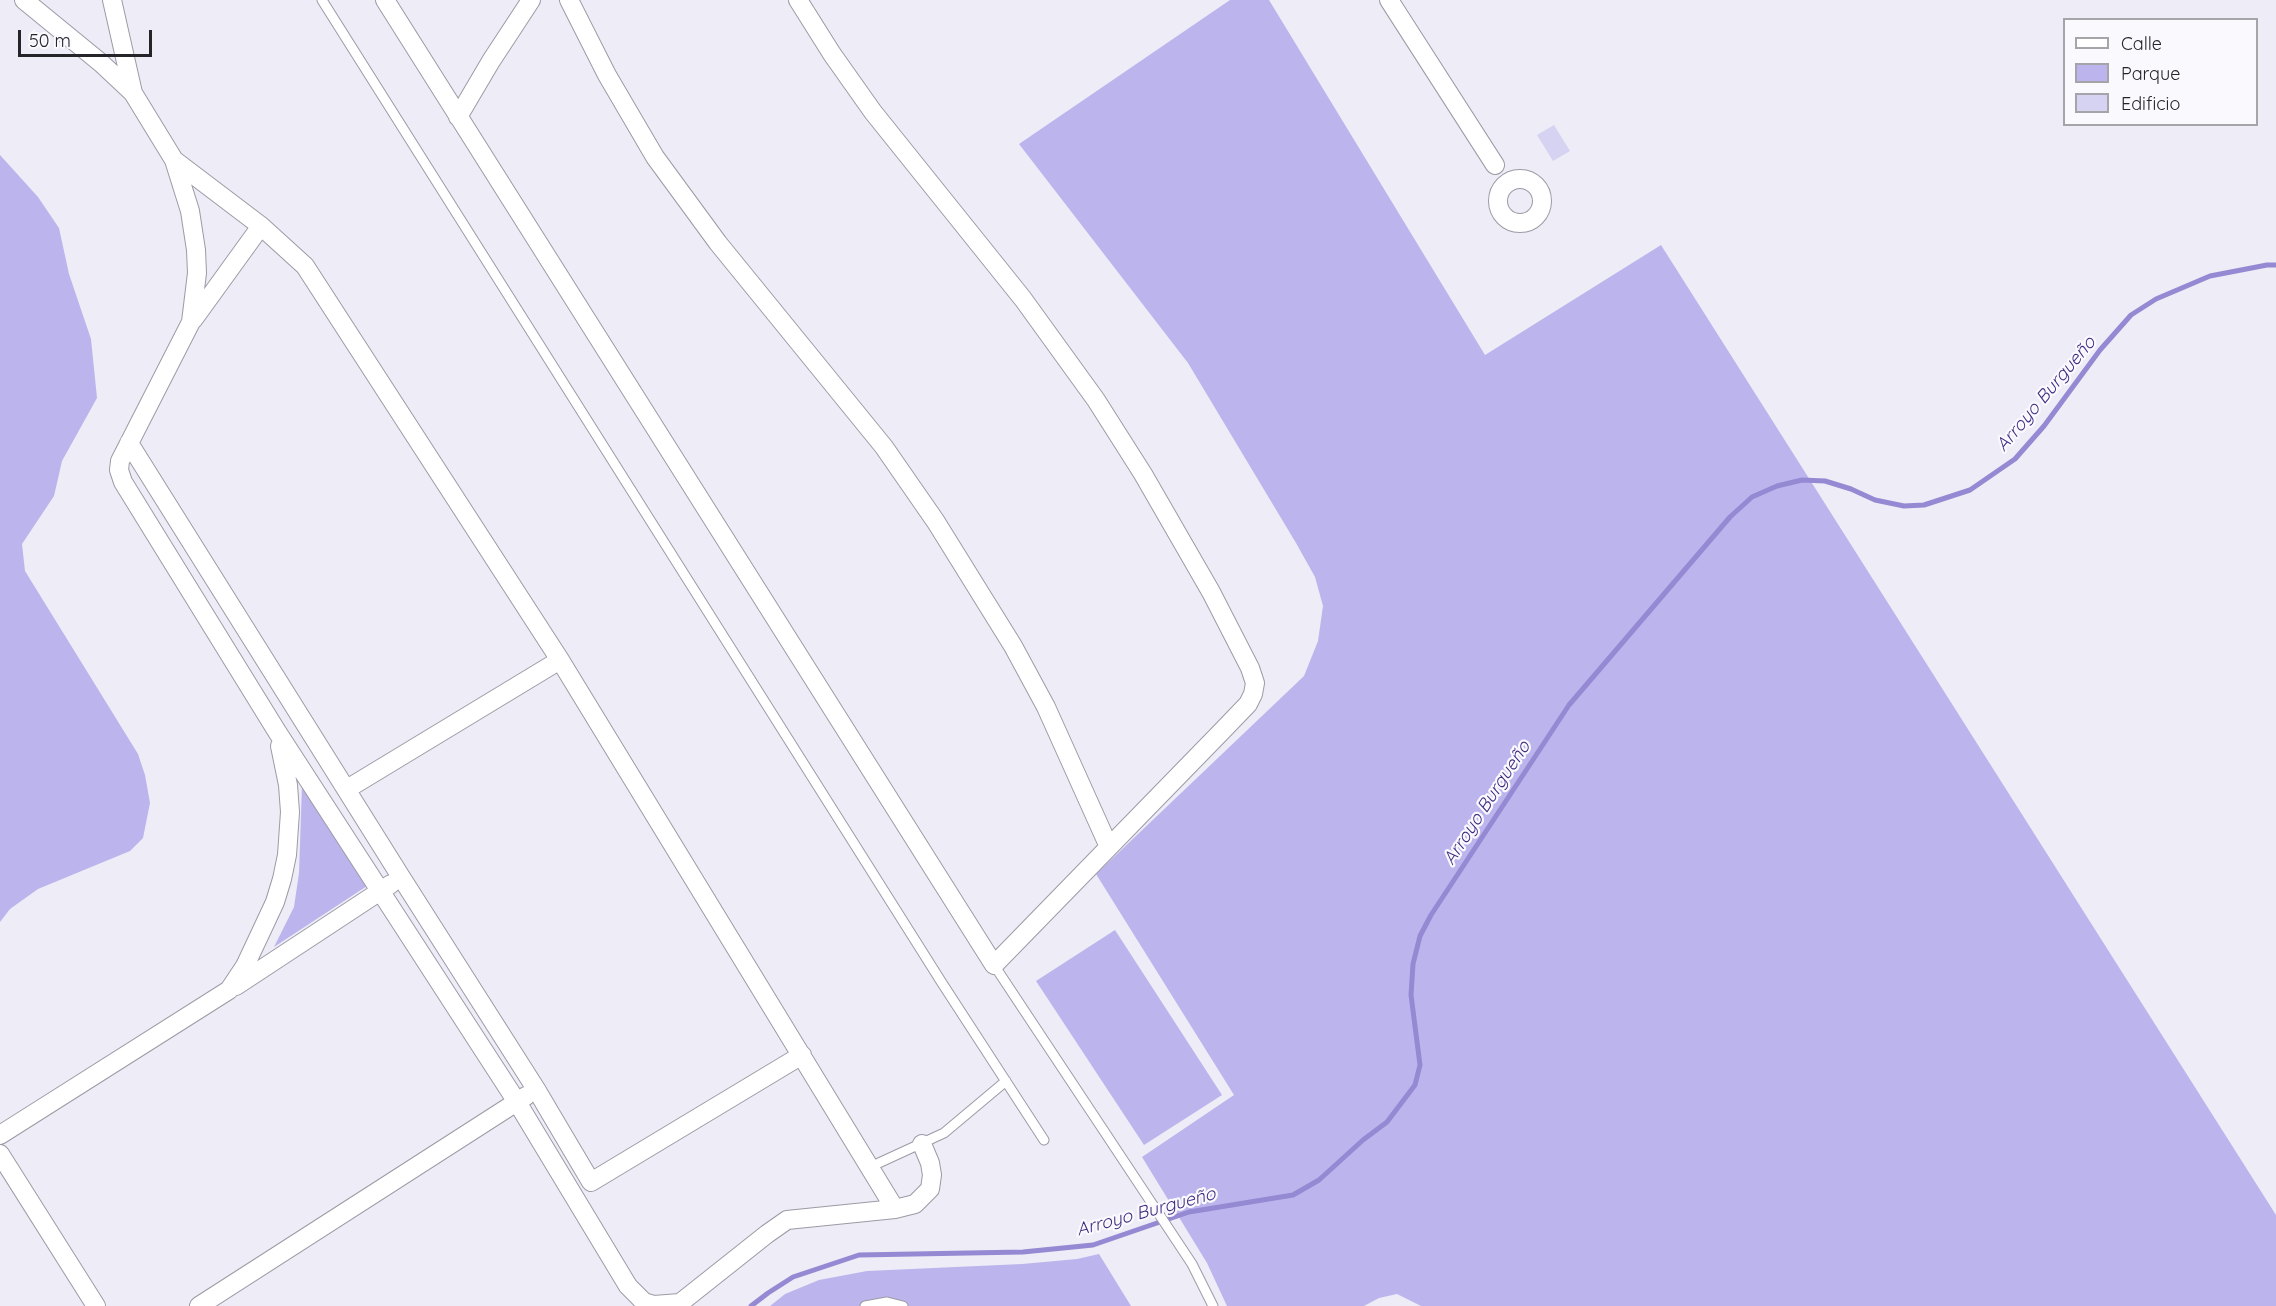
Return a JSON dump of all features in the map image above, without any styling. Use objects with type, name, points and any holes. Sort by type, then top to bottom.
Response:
[{"type":"street","points":[[24,0],[101,63],[133,93],[174,160],[190,211],[196,250],[197,273],[192,322]]},
{"type":"street","points":[[112,0],[133,93]]},
{"type":"street","points":[[384,0],[994,965],[1248,704],[1255,682],[1211,592],[1143,474],[1096,400],[1023,299],[873,112],[798,0]]},
{"type":"street","points":[[458,117],[531,0]]},
{"type":"street","points":[[568,0],[612,85],[655,157],[718,243],[884,447],[936,522],[1013,646],[1046,708],[1110,847]]},
{"type":"street","points":[[1389,0],[1495,165],[1508,174],[1534,185],[1541,197],[1539,211],[1529,221],[1515,223],[1499,209],[1495,165]]},
{"type":"street","points":[[174,160],[261,226],[305,266],[560,660],[895,1209]]},
{"type":"street","points":[[1499,195],[1507,184],[1521,180]]},
{"type":"street","points":[[261,226],[192,322],[120,461],[119,470],[123,482],[276,730],[517,1102],[628,1286],[644,1302],[654,1305],[680,1303],[787,1220],[895,1209],[915,1204],[930,1189],[932,1175],[922,1144]]},
{"type":"street","points":[[129,443],[536,1089],[591,1182],[802,1055]]},
{"type":"street","points":[[347,789],[560,660]]},
{"type":"street","points":[[229,990],[245,966],[275,902],[287,855],[290,812],[288,785],[276,730]]},
{"type":"street","points":[[0,1135],[229,990],[401,877]]},
{"type":"street","points":[[199,1306],[536,1089]]},
{"type":"street","points":[[0,1154],[96,1306]]},
{"type":"lane","points":[[322,0],[1044,1140]]},
{"type":"lane","points":[[994,965],[1192,1264],[1213,1306]]},
{"type":"lane","points":[[870,1167],[944,1133],[1006,1081]]},
{"type":"lane","points":[[864,1306],[887,1302],[903,1306]]},
{"type":"green space","points":[[1230,0],[1269,0],[1485,355],[1661,245],[2276,1215],[2276,1306],[1421,1306],[1397,1294],[1379,1298],[1364,1306],[1227,1306],[1207,1263],[1142,1157],[1234,1095],[1096,874],[1304,676],[1318,641],[1323,606],[1315,577],[1188,363],[1019,144]]},
{"type":"green space","points":[[0,155],[38,197],[59,228],[69,274],[91,339],[97,398],[62,461],[54,496],[22,544],[25,571],[138,754],[145,775],[150,803],[143,838],[130,851],[38,889],[10,909],[0,922]]},
{"type":"green space","points":[[302,785],[367,886],[274,947],[294,907],[299,873]]},
{"type":"green space","points":[[1115,930],[1222,1095],[1144,1145],[1036,981]]},
{"type":"green space","points":[[1099,1254],[1131,1306],[770,1306],[785,1294],[819,1280],[867,1271],[1022,1264],[1077,1259]]},
{"type":"building","points":[[1554,125],[1570,151],[1553,161],[1537,135]]},
{"type":"waterway","name":"Arroyo Burgueño","points":[[751,1306],[793,1277],[859,1255],[1023,1252],[1093,1245],[1189,1212],[1293,1195],[1319,1180],[1363,1140],[1387,1122],[1415,1085],[1420,1065],[1411,995],[1413,964],[1420,936],[1431,915],[1569,705],[1730,517],[1752,497],[1777,486],[1802,480],[1825,481],[1875,500],[1904,506],[1924,505],[1970,490],[2015,459],[2044,426],[2100,350],[2131,315],[2156,299],[2210,276],[2276,265]]}]
